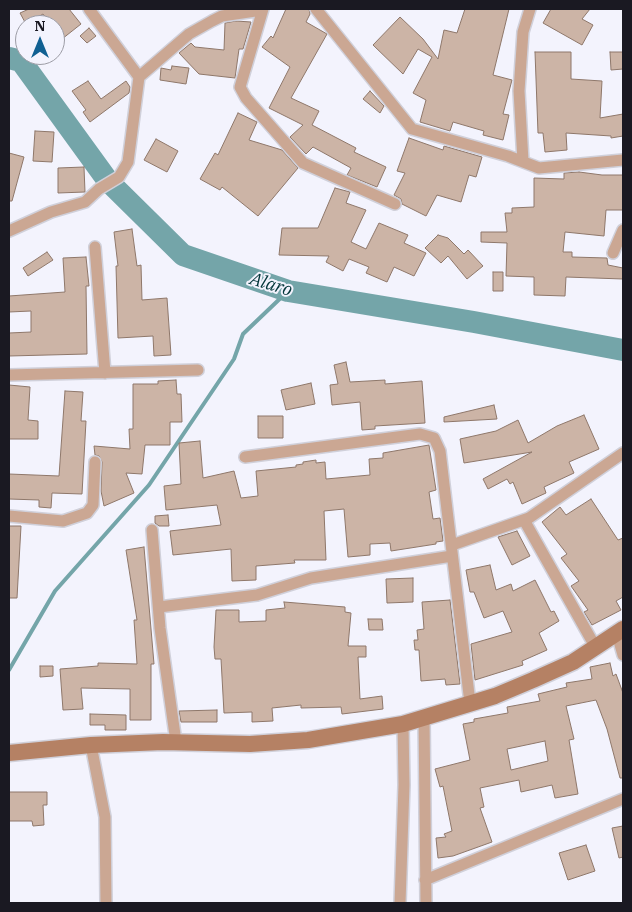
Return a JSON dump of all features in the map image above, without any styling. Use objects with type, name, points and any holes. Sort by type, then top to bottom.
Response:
[{"type":"street","points":[[9,231],[51,212],[85,202],[99,189],[119,177],[128,162],[138,77],[89,9]]},
{"type":"street","points":[[316,9],[412,129],[523,161],[539,168],[623,160]]},
{"type":"street","points":[[523,161],[519,91],[523,32],[530,9]]},
{"type":"street","points":[[138,77],[189,34],[212,20],[222,16],[262,10],[249,64],[240,87],[246,98],[303,163],[395,204]]},
{"type":"street","points":[[614,253],[623,230]]},
{"type":"street","points":[[95,247],[105,373]]},
{"type":"street","points":[[9,375],[198,370]]},
{"type":"street","points":[[245,457],[420,434],[434,438],[440,451],[470,704]]},
{"type":"street","points":[[159,606],[257,595],[311,578],[452,551],[524,520],[623,454]]},
{"type":"street","points":[[9,516],[63,521],[87,513],[93,505],[95,462]]},
{"type":"street","points":[[524,520],[596,648]]},
{"type":"street","points":[[152,530],[159,606],[176,742]]},
{"type":"street","points":[[9,753],[91,744],[176,742],[250,744],[308,740],[403,724],[496,696],[573,662],[620,632],[623,655]]},
{"type":"street","points":[[424,718],[426,903]]},
{"type":"street","points":[[400,903],[404,785],[403,724]]},
{"type":"street","points":[[91,744],[105,816],[106,903]]},
{"type":"street","points":[[425,880],[623,798]]},
{"type":"building","points":[[29,9],[69,9],[81,24],[65,37],[65,15],[21,15],[20,13]]},
{"type":"building","points":[[286,9],[309,9],[310,14],[306,22],[327,34],[291,98],[319,111],[312,125],[356,148],[354,152],[386,167],[377,187],[347,175],[351,168],[313,147],[306,154],[290,137],[303,125],[269,108],[290,67],[262,47],[271,36],[273,38]]},
{"type":"building","points":[[465,9],[509,9],[493,75],[512,80],[503,114],[509,115],[503,140],[483,135],[484,131],[453,122],[450,131],[420,122],[426,100],[413,93],[432,57],[418,49],[403,74],[373,45],[400,17],[423,39],[438,59],[444,30],[457,33]]},
{"type":"building","points":[[551,9],[590,9],[582,19],[593,25],[582,45],[543,23]]},
{"type":"building","points":[[236,21],[251,22],[243,49],[239,49],[235,78],[199,74],[179,53],[191,43],[195,47],[224,50],[225,23]]},
{"type":"building","points":[[89,28],[96,36],[87,43],[80,36]]},
{"type":"building","points":[[535,52],[571,52],[571,79],[602,81],[600,118],[623,114],[623,136],[611,138],[611,136],[566,133],[567,150],[545,152],[543,133],[538,133]]},
{"type":"building","points":[[610,52],[623,52],[623,69],[611,70]]},
{"type":"building","points":[[172,66],[189,68],[186,84],[160,80],[161,68],[171,70]]},
{"type":"building","points":[[88,81],[101,99],[126,81],[130,87],[129,93],[90,122],[83,112],[86,110],[72,91]]},
{"type":"building","points":[[370,91],[384,106],[380,113],[363,99]]},
{"type":"building","points":[[238,113],[257,122],[249,140],[282,150],[298,168],[258,216],[222,187],[220,190],[200,179],[215,153],[218,155]]},
{"type":"building","points":[[35,131],[54,132],[52,162],[33,161]]},
{"type":"building","points":[[409,138],[443,150],[444,146],[482,157],[476,177],[469,175],[461,202],[437,195],[426,216],[402,204],[401,199],[394,195],[405,173],[397,171]]},
{"type":"building","points":[[156,139],[178,151],[167,172],[144,160]]},
{"type":"building","points":[[9,153],[24,157],[12,201],[9,201]]},
{"type":"building","points":[[84,167],[85,192],[58,193],[58,168]]},
{"type":"building","points":[[579,172],[623,175],[623,210],[606,210],[604,236],[565,232],[563,252],[572,252],[572,257],[607,258],[608,265],[623,268],[623,279],[566,277],[565,296],[534,295],[534,277],[506,276],[507,243],[481,242],[481,232],[507,232],[505,213],[512,213],[512,208],[534,207],[534,178],[564,179],[564,173]]},
{"type":"building","points":[[335,188],[350,192],[346,203],[366,210],[351,242],[366,249],[379,223],[408,235],[404,243],[426,253],[414,276],[394,267],[387,282],[366,273],[369,267],[349,259],[343,271],[326,262],[329,256],[279,255],[282,228],[318,228]]},
{"type":"building","points":[[132,229],[137,266],[141,265],[142,300],[167,298],[171,355],[154,356],[153,336],[118,338],[116,266],[118,266],[114,232]]},
{"type":"building","points":[[438,235],[448,238],[464,254],[468,250],[483,266],[467,279],[448,256],[441,263],[425,248]]},
{"type":"building","points":[[47,252],[53,260],[28,276],[23,268]]},
{"type":"building","points":[[86,257],[89,286],[86,286],[87,354],[9,356],[9,333],[31,332],[31,311],[9,312],[9,296],[65,292],[63,258]]},
{"type":"building","points":[[493,272],[503,272],[503,291],[493,291]]},
{"type":"building","points":[[346,362],[350,382],[385,380],[385,384],[422,381],[425,423],[375,426],[375,429],[362,430],[360,402],[332,405],[330,385],[338,384],[334,365]]},
{"type":"building","points":[[176,380],[177,394],[181,394],[182,422],[170,422],[170,445],[145,445],[142,474],[126,473],[134,493],[104,506],[101,491],[102,462],[99,456],[95,455],[94,446],[130,449],[129,429],[133,429],[133,384],[158,384],[158,381]]},
{"type":"building","points":[[311,383],[315,404],[286,410],[281,390]]},
{"type":"building","points":[[9,385],[30,387],[28,420],[38,421],[38,439],[9,439]]},
{"type":"building","points":[[65,391],[83,392],[81,421],[86,421],[82,494],[52,493],[51,508],[39,507],[39,500],[9,499],[9,474],[59,476]]},
{"type":"building","points":[[494,405],[497,419],[444,422],[444,417]]},
{"type":"building","points":[[584,415],[599,449],[569,462],[574,473],[544,487],[546,493],[522,504],[513,482],[510,484],[507,479],[488,489],[483,479],[532,452],[464,463],[460,439],[496,431],[518,420],[528,443],[557,426]]},
{"type":"building","points":[[258,416],[283,416],[283,438],[258,438]]},
{"type":"building","points":[[200,441],[203,478],[234,471],[241,498],[258,496],[256,471],[296,467],[296,465],[303,464],[303,462],[316,460],[316,463],[325,462],[326,479],[370,475],[369,459],[383,458],[383,453],[429,445],[436,490],[429,492],[433,519],[440,518],[443,541],[436,542],[436,544],[391,551],[390,543],[370,544],[370,555],[348,557],[344,509],[324,511],[326,560],[294,560],[295,563],[256,566],[256,580],[232,581],[231,549],[173,555],[170,531],[221,525],[217,505],[166,510],[164,486],[181,484],[179,443]]},
{"type":"building","points":[[591,499],[618,540],[623,538],[623,597],[616,601],[621,610],[592,625],[584,612],[588,610],[571,586],[579,581],[561,558],[567,554],[542,522],[560,507],[566,515]]},
{"type":"building","points":[[168,515],[169,526],[159,526],[155,523],[155,516]]},
{"type":"building","points":[[9,526],[21,526],[17,598],[9,598]]},
{"type":"building","points":[[517,531],[530,556],[512,565],[498,537]]},
{"type":"building","points":[[144,547],[154,664],[151,664],[151,720],[130,720],[130,689],[81,688],[83,709],[63,710],[60,669],[98,666],[98,663],[137,664],[134,620],[137,620],[126,550]]},
{"type":"building","points":[[490,565],[496,590],[511,584],[513,591],[535,580],[551,612],[554,611],[559,621],[539,633],[547,650],[522,661],[523,665],[475,680],[471,644],[512,632],[503,611],[484,618],[474,592],[470,592],[466,570]]},
{"type":"building","points":[[413,578],[413,602],[387,603],[386,579]]},
{"type":"building","points":[[450,600],[460,684],[446,685],[445,679],[421,681],[419,650],[415,650],[414,640],[418,640],[417,630],[424,629],[422,602]]},
{"type":"building","points":[[284,602],[345,607],[345,612],[351,613],[348,646],[366,646],[366,657],[358,657],[360,699],[382,696],[383,709],[342,714],[341,707],[301,708],[301,705],[272,708],[273,721],[252,722],[252,712],[224,713],[221,659],[215,659],[214,647],[216,610],[239,610],[239,622],[266,621],[266,610],[285,608]]},
{"type":"building","points":[[368,619],[382,619],[383,630],[369,630]]},
{"type":"building","points":[[610,663],[613,676],[616,674],[623,693],[623,778],[620,778],[607,729],[596,700],[566,706],[574,739],[569,740],[578,794],[555,798],[552,785],[521,792],[519,780],[480,788],[484,807],[480,808],[492,842],[453,856],[438,858],[436,838],[446,837],[444,834],[452,831],[443,786],[440,787],[435,769],[470,760],[463,724],[474,722],[474,719],[508,713],[507,707],[540,701],[538,694],[567,687],[566,683],[592,679],[590,667]],"holes":[[[545,741],[548,761],[511,770],[507,749]]]},
{"type":"building","points":[[40,666],[53,666],[53,676],[40,677]]},
{"type":"building","points":[[217,710],[217,722],[181,722],[179,711]]},
{"type":"building","points":[[90,714],[126,715],[126,730],[105,730],[105,725],[90,725]]},
{"type":"building","points":[[9,792],[47,792],[47,805],[43,805],[44,825],[33,826],[32,821],[9,821]]},
{"type":"building","points":[[623,826],[623,857],[619,858],[612,828]]},
{"type":"building","points":[[586,845],[595,871],[568,880],[559,853]]},
{"type":"waterway","name":"Alaro","points":[[9,58],[21,61],[108,181],[183,255],[288,291],[474,322],[623,350]]},
{"type":"waterway","points":[[9,670],[55,591],[149,485],[234,359],[243,334],[288,291]]}]
